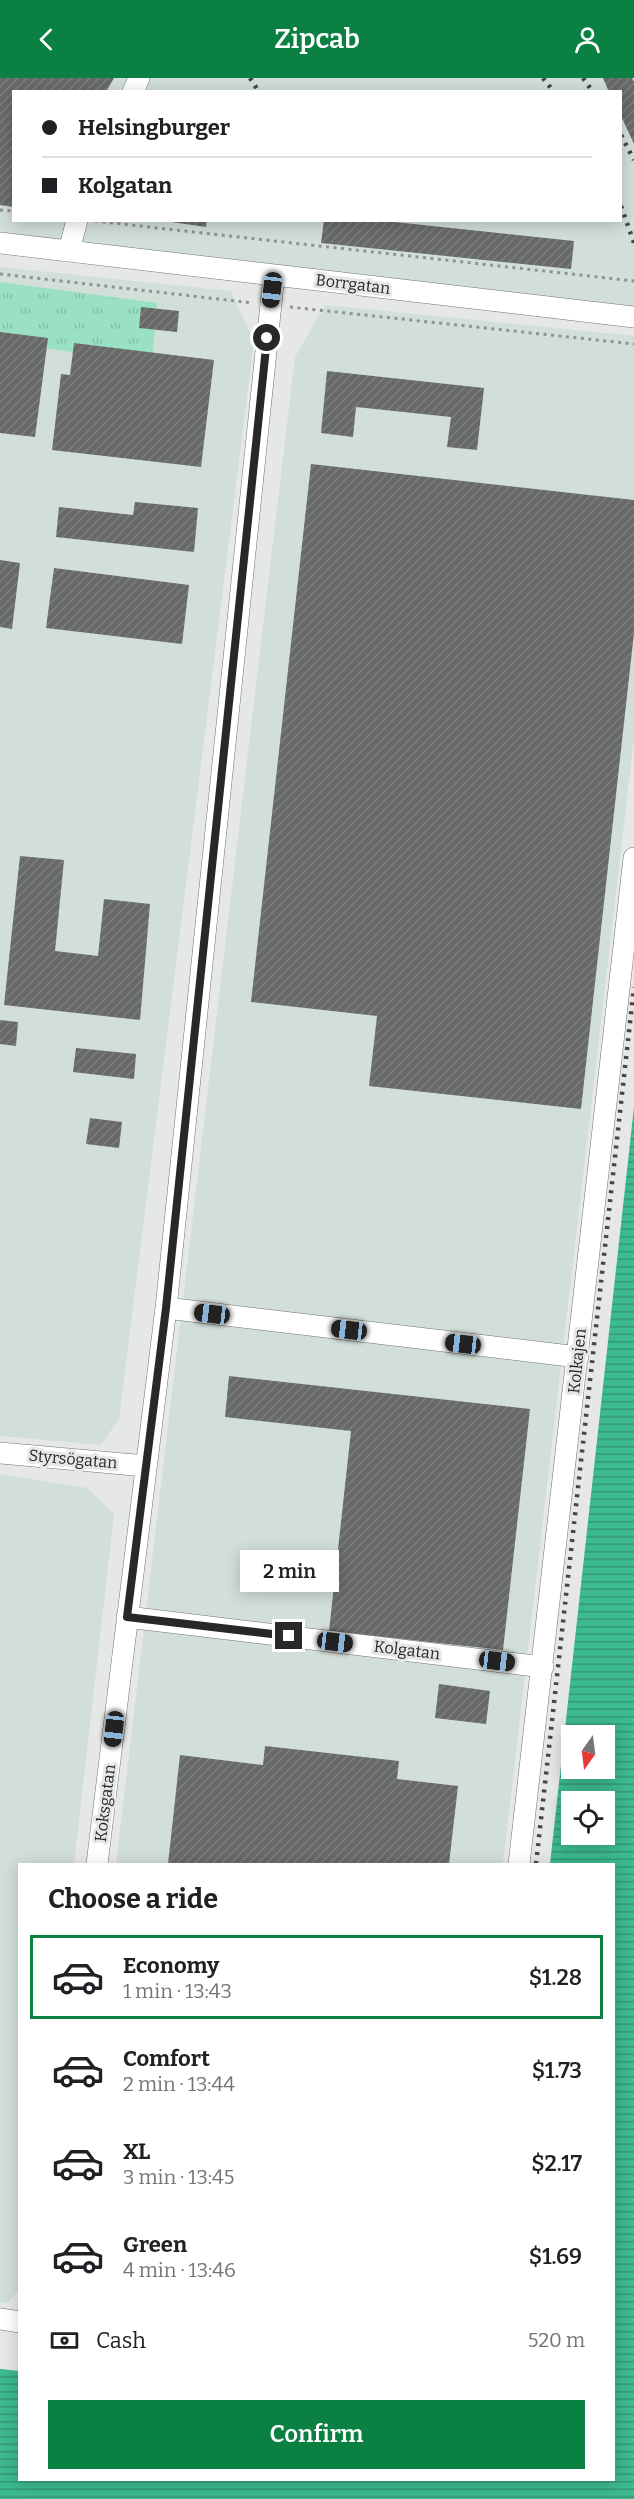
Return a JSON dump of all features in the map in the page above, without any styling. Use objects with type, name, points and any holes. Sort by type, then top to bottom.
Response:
[{"type":"street","points":[[69,251],[76,222]]},
{"type":"street","name":"Borrgatan","points":[[0,243],[634,316]]},
{"type":"street","name":"Koksgatan","points":[[97,1863],[166,1308],[274,275]]},
{"type":"street","name":"Kolkajen","points":[[519,1863],[634,858]]},
{"type":"street","points":[[166,1308],[578,1357]]},
{"type":"street","name":"Styrsögatan","points":[[0,1452],[146,1466]]},
{"type":"street","name":"Kolgatan","points":[[127,1617],[543,1666]]},
{"type":"street","points":[[0,2319],[18,2322]]},
{"type":"path","points":[[111,222],[634,281]]},
{"type":"path","points":[[0,274],[634,344]]},
{"type":"shaded area","points":[[0,78],[634,78],[634,317],[0,244]]},
{"type":"shaded area","points":[[0,267],[231,291],[254,341],[119,1419],[101,1445],[0,1436]]},
{"type":"shaded area","points":[[325,305],[634,336],[634,738],[503,1863],[116,1863],[295,357]]},
{"type":"shaded area","points":[[634,1107],[634,2499],[0,2499],[0,2369],[18,2371],[18,2481],[615,2481],[615,1863],[550,1863],[561,1765],[561,1779],[615,1779],[615,1725],[565,1725]]},
{"type":"shaded area","points":[[0,1474],[87,1488],[114,1514],[74,1863],[18,1863],[18,2290],[8,2303],[0,2302]]},
{"type":"green space","points":[[0,282],[157,303],[152,363],[0,342]]},
{"type":"building","points":[[0,78],[114,78],[107,90],[12,90],[12,207],[0,205]]},
{"type":"building","points":[[603,78],[632,78],[634,82],[634,144],[622,118],[622,90],[608,90]]},
{"type":"building","points":[[172,222],[207,222],[206,227]]},
{"type":"building","points":[[324,222],[395,222],[574,241],[571,269],[321,243]]},
{"type":"building","points":[[141,307],[179,311],[177,332],[139,328]]},
{"type":"building","points":[[0,332],[48,338],[35,437],[0,433]]},
{"type":"building","points":[[74,343],[214,360],[201,467],[52,450],[61,374],[70,375]]},
{"type":"building","points":[[327,371],[484,388],[477,450],[447,447],[451,417],[356,407],[353,437],[321,433]]},
{"type":"building","points":[[311,464],[634,500],[634,633],[581,1109],[369,1086],[377,1016],[251,1002]]},
{"type":"building","points":[[135,502],[198,508],[194,552],[56,537],[59,507],[133,515]]},
{"type":"building","points":[[0,560],[20,563],[12,629],[0,627]]},
{"type":"building","points":[[54,568],[189,585],[182,644],[46,628]]},
{"type":"building","points":[[20,856],[64,860],[55,951],[98,956],[104,899],[150,904],[140,1020],[4,1005]]},
{"type":"building","points":[[0,1020],[18,1022],[16,1046],[0,1044]]},
{"type":"building","points":[[76,1048],[136,1054],[134,1079],[73,1072]]},
{"type":"building","points":[[90,1118],[122,1122],[119,1148],[86,1144]]},
{"type":"building","points":[[229,1376],[530,1409],[503,1650],[329,1631],[351,1431],[225,1417]]},
{"type":"building","points":[[439,1684],[490,1691],[486,1724],[435,1718]]},
{"type":"building","points":[[265,1746],[399,1761],[397,1779],[458,1786],[449,1863],[168,1863],[180,1755],[263,1765]]},
{"type":"railway","points":[[250,78],[258,90]]},
{"type":"railway","points":[[543,78],[552,90]]},
{"type":"railway","points":[[583,78],[592,90]]},
{"type":"railway","points":[[622,137],[634,160]]},
{"type":"railway","points":[[622,209],[634,243]]},
{"type":"railway","points":[[536,1863],[634,987]]},
{"type":"route","points":[[267,338],[225,723],[166,1308],[127,1617],[289,1636]]}]
